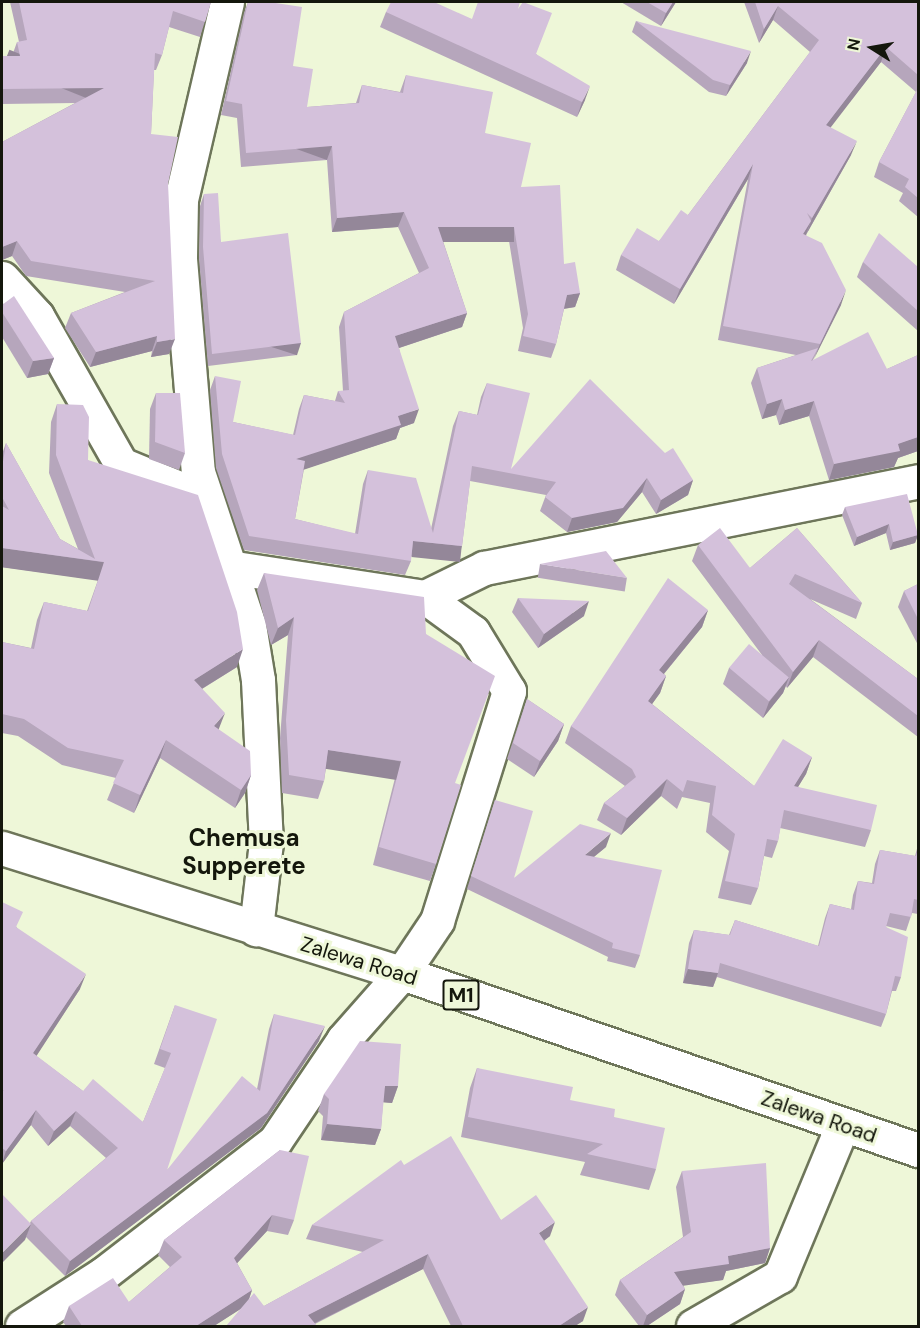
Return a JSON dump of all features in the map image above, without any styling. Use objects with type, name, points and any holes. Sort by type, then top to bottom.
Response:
[{"type":"main road","points":[[227,2],[181,198],[182,296],[197,465],[249,625],[258,680],[266,842],[256,929]]},
{"type":"main road","points":[[2,278],[37,316],[121,464],[151,481],[206,497]]},
{"type":"main road","points":[[425,597],[484,568],[918,481]]},
{"type":"main road","points":[[22,1326],[103,1274],[275,1141],[343,1040],[402,973],[437,921],[509,691],[473,632],[425,597],[230,567]]},
{"type":"main road","name":"Zalewa Road","points":[[2,848],[402,973],[842,1126],[918,1150]]},
{"type":"main road","points":[[693,1326],[780,1276],[842,1126]]},
{"type":"building","points":[[19,2],[211,2],[205,22],[173,11],[162,55],[155,53],[151,134],[178,137],[168,184],[175,339],[157,342],[157,336],[96,352],[71,313],[155,281],[31,261],[17,241],[2,247],[2,142],[104,88],[2,89],[2,56],[20,56],[17,42],[27,40]]},
{"type":"building","points":[[248,2],[269,2],[302,7],[293,66],[313,69],[307,107],[359,103],[362,85],[403,93],[406,75],[493,92],[485,133],[531,143],[521,187],[560,185],[564,264],[575,262],[580,293],[567,295],[556,344],[523,336],[528,314],[514,227],[438,227],[467,313],[395,336],[419,409],[398,416],[401,425],[296,459],[305,461],[295,519],[358,534],[368,470],[416,478],[433,533],[459,411],[478,415],[487,383],[530,393],[511,469],[590,379],[665,453],[673,448],[693,480],[661,500],[647,478],[623,508],[572,518],[545,497],[556,482],[472,466],[462,546],[413,541],[411,561],[249,536],[222,454],[215,376],[241,381],[233,422],[295,435],[304,395],[345,403],[338,391],[349,390],[344,312],[429,268],[404,212],[337,218],[332,146],[246,153],[242,104],[226,101]]},
{"type":"building","points":[[391,2],[434,2],[472,19],[478,2],[520,2],[518,9],[523,2],[552,13],[536,54],[590,86],[582,102],[386,12]]},
{"type":"building","points":[[647,2],[673,2],[666,13]]},
{"type":"building","points":[[755,2],[918,2],[918,75],[886,47],[826,125],[857,141],[812,218],[807,213],[811,221],[803,234],[822,243],[846,290],[820,344],[723,326],[753,164],[680,289],[621,255],[637,228],[659,241],[681,210],[688,215],[819,40],[778,6],[764,29]]},
{"type":"building","points":[[636,21],[751,51],[730,85],[713,80]]},
{"type":"building","points":[[918,88],[918,198],[905,187],[909,179],[879,162]]},
{"type":"building","points":[[218,193],[221,242],[288,233],[301,343],[212,354],[203,247],[204,194]]},
{"type":"building","points":[[879,233],[918,267],[918,311],[863,262]]},
{"type":"building","points":[[14,296],[54,358],[33,361],[2,312],[2,305]]},
{"type":"building","points":[[868,332],[887,369],[918,355],[918,437],[898,444],[900,451],[834,464],[814,401],[785,410],[782,399],[767,404],[757,368],[818,348],[811,361]]},
{"type":"building","points":[[156,393],[180,393],[185,453],[155,442]]},
{"type":"building","points":[[57,404],[83,405],[89,417],[88,460],[198,495],[237,612],[243,649],[194,680],[225,713],[214,726],[250,751],[251,775],[241,790],[166,740],[140,795],[113,783],[124,760],[68,748],[24,719],[2,714],[2,642],[34,649],[44,602],[88,611],[104,562],[2,548],[2,506],[9,510],[2,497],[2,468],[6,443],[60,539],[95,559],[56,455]]},
{"type":"building","points":[[907,494],[918,535],[893,542],[889,524],[857,537],[845,507]]},
{"type":"building","points":[[720,528],[750,568],[797,528],[862,603],[795,574],[789,584],[918,679],[918,716],[819,640],[793,672],[698,545]]},
{"type":"building","points":[[606,551],[627,578],[540,564]]},
{"type":"building","points":[[264,573],[424,597],[426,634],[495,676],[455,783],[461,785],[436,864],[379,847],[401,761],[328,750],[324,781],[289,775],[286,720],[294,617],[278,628]]},
{"type":"building","points":[[668,578],[708,610],[659,670],[666,676],[648,701],[754,786],[783,739],[812,757],[794,786],[877,805],[871,830],[784,810],[778,841],[767,839],[758,888],[725,881],[735,834],[712,815],[716,786],[687,780],[683,792],[667,779],[627,818],[604,803],[636,777],[632,769],[571,726]]},
{"type":"building","points":[[918,584],[918,619],[904,591]]},
{"type":"building","points":[[518,598],[589,601],[544,634]]},
{"type":"building","points":[[749,644],[789,677],[769,701],[729,668]]},
{"type":"building","points":[[527,699],[564,724],[540,761],[513,743]]},
{"type":"building","points":[[495,800],[533,811],[514,878],[580,824],[611,833],[585,855],[662,870],[640,955],[612,948],[613,943],[471,876]]},
{"type":"building","points":[[918,848],[918,900],[914,899],[911,917],[890,913],[886,927],[908,937],[901,977],[895,976],[886,1014],[720,963],[718,973],[688,969],[694,930],[730,935],[735,920],[819,946],[830,904],[854,910],[858,881],[874,884],[880,850],[916,856]]},
{"type":"building","points":[[2,902],[23,912],[16,927],[86,974],[33,1053],[83,1091],[93,1079],[143,1122],[171,1053],[160,1049],[175,1005],[217,1019],[167,1170],[242,1076],[260,1091],[274,1014],[325,1026],[267,1113],[70,1261],[31,1221],[118,1148],[76,1111],[54,1131],[36,1110],[6,1151],[2,1148],[2,1092],[4,1090],[2,1091]]},
{"type":"building","points":[[360,1041],[401,1044],[398,1086],[385,1086],[381,1129],[327,1124],[329,1099],[324,1094]]},
{"type":"building","points":[[477,1068],[573,1087],[570,1100],[615,1109],[614,1117],[665,1128],[656,1169],[587,1154],[603,1144],[468,1117]]},
{"type":"building","points":[[451,1136],[501,1220],[536,1195],[555,1222],[539,1233],[588,1307],[559,1326],[463,1326],[428,1254],[308,1315],[317,1326],[226,1326],[254,1293],[264,1306],[384,1240],[312,1225],[401,1160],[404,1165]]},
{"type":"building","points":[[280,1150],[309,1156],[294,1220],[272,1215],[234,1258],[252,1290],[196,1326],[82,1326],[69,1306],[113,1278],[129,1302],[182,1257],[164,1240]]},
{"type":"building","points":[[766,1163],[770,1248],[728,1256],[729,1264],[674,1272],[685,1289],[647,1315],[620,1280],[691,1232],[682,1171]]},
{"type":"building","points":[[2,1194],[31,1224],[2,1253]]},
{"type":"district","name":"Chemusa Supperete","points":[[244,852]]}]
